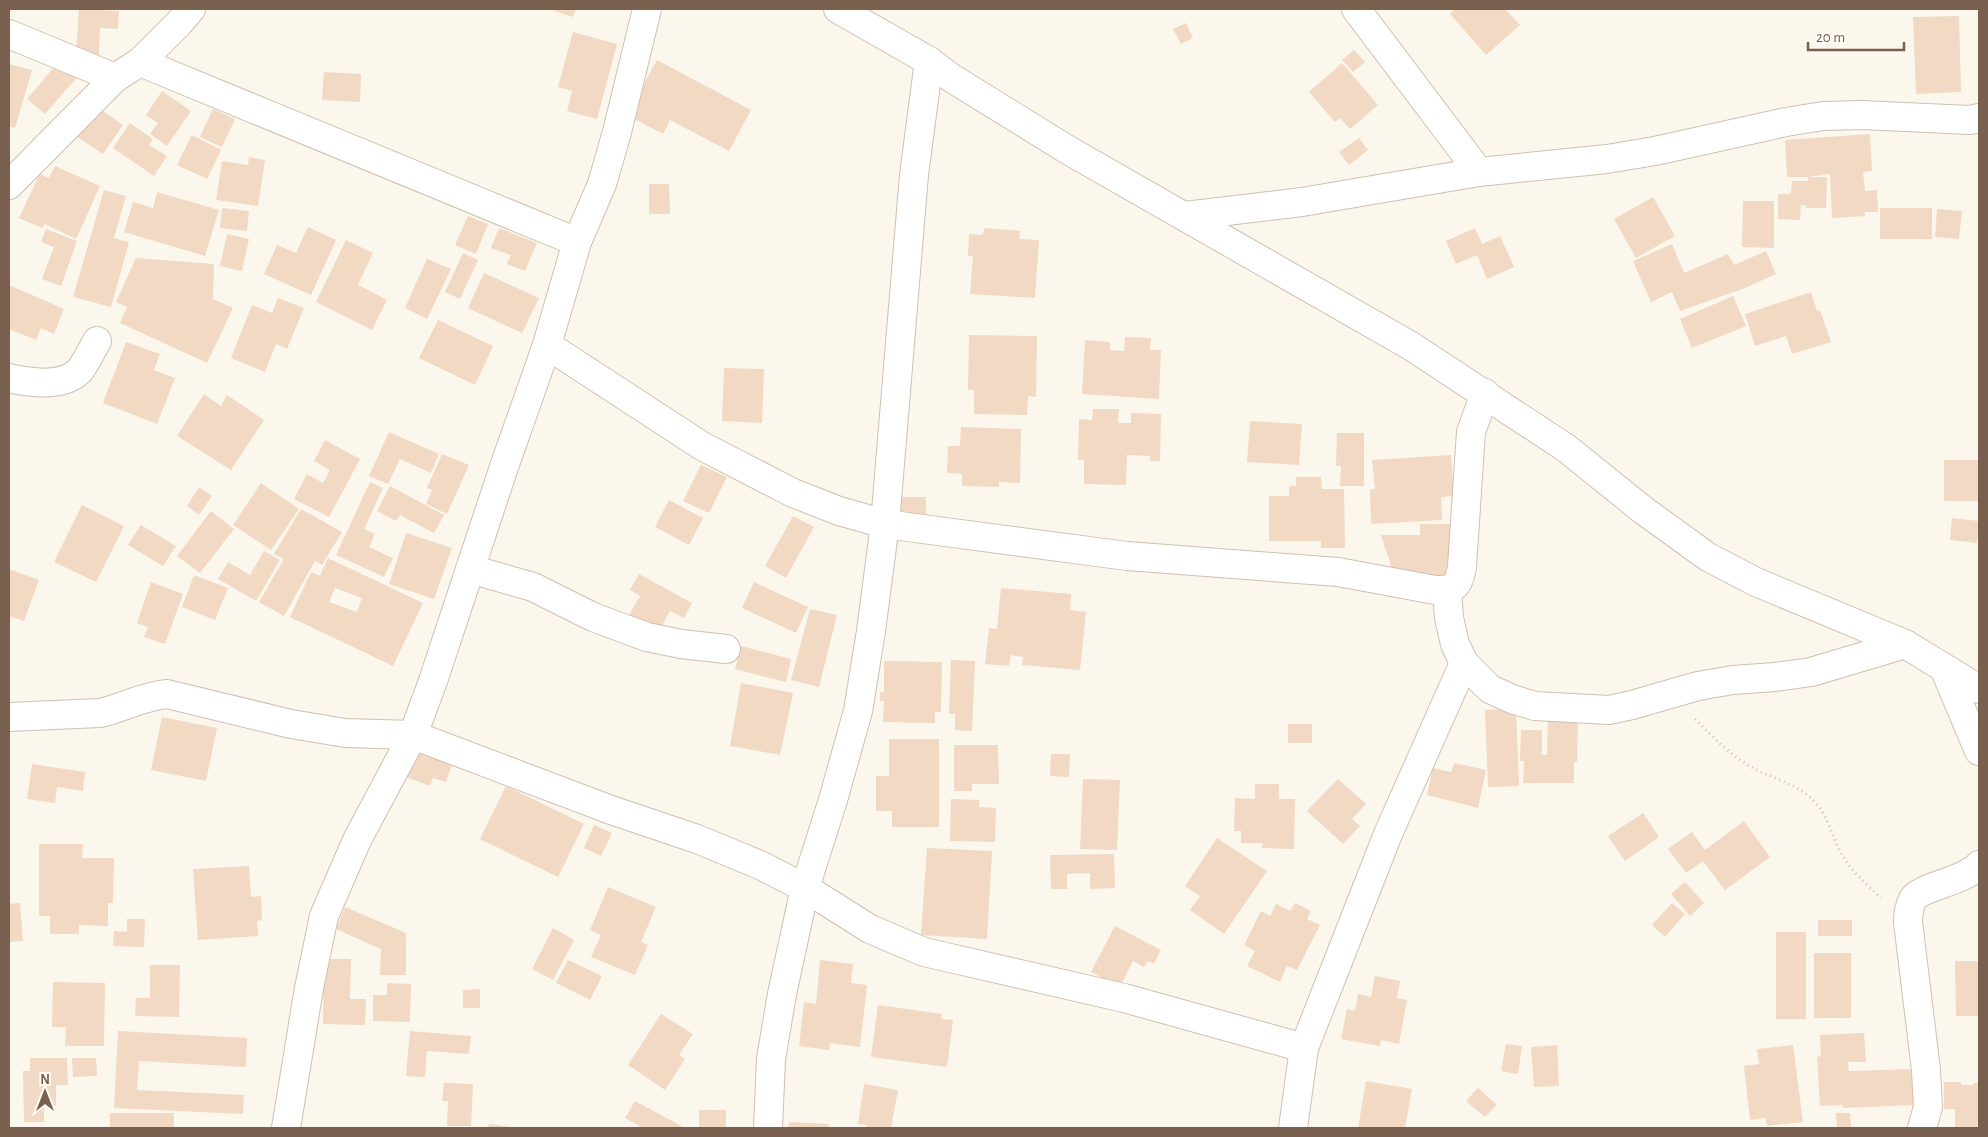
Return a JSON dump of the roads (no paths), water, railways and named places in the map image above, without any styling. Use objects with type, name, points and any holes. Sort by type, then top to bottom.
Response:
[{"type":"street","points":[[9,184],[116,78],[140,62],[192,9]]},
{"type":"street","points":[[286,1128],[309,988],[324,916],[357,840],[413,734],[433,681],[547,345],[577,242],[602,184],[617,132],[647,9]]},
{"type":"street","points":[[838,9],[929,61],[950,77],[1068,150],[1411,346],[1566,448],[1642,510],[1708,557],[1756,582],[1905,644],[1979,689]]},
{"type":"street","points":[[1356,9],[1479,172]]},
{"type":"street","points":[[9,34],[116,78]]},
{"type":"street","points":[[768,1128],[771,1059],[782,994],[805,888],[833,800],[858,711],[871,632],[885,524],[914,175],[929,61]]},
{"type":"street","points":[[140,62],[267,116],[577,242]]},
{"type":"street","points":[[1184,216],[1302,202],[1479,172],[1607,160],[1786,122],[1823,116],[1862,115],[1970,120],[1979,118]]},
{"type":"street","points":[[9,378],[22,381],[66,380],[80,369],[97,341]]},
{"type":"street","points":[[547,345],[702,446],[792,493],[839,511],[885,524],[1126,556],[1338,572],[1435,590],[1447,590],[1455,587],[1459,580],[1462,567],[1471,432],[1485,393]]},
{"type":"street","points":[[470,569],[533,587],[593,616],[646,637],[681,644],[726,648]]},
{"type":"street","points":[[1447,590],[1449,618],[1455,644],[1464,664],[1490,689],[1512,699],[1535,706],[1609,710],[1669,693],[1733,680],[1811,672],[1905,644]]},
{"type":"street","points":[[1293,1128],[1304,1048],[1388,834],[1464,664]]},
{"type":"street","points":[[1944,668],[1979,751]]},
{"type":"street","points":[[9,717],[100,713],[115,710],[152,696],[167,694],[290,724],[345,734],[413,734],[610,810],[697,839],[760,865],[805,888],[870,929],[924,952],[1124,998],[1304,1048]]},
{"type":"street","points":[[1922,1128],[1928,1107],[1926,1070],[1908,911],[1914,897],[1926,890],[1955,881],[1976,869],[1979,865]]}]
